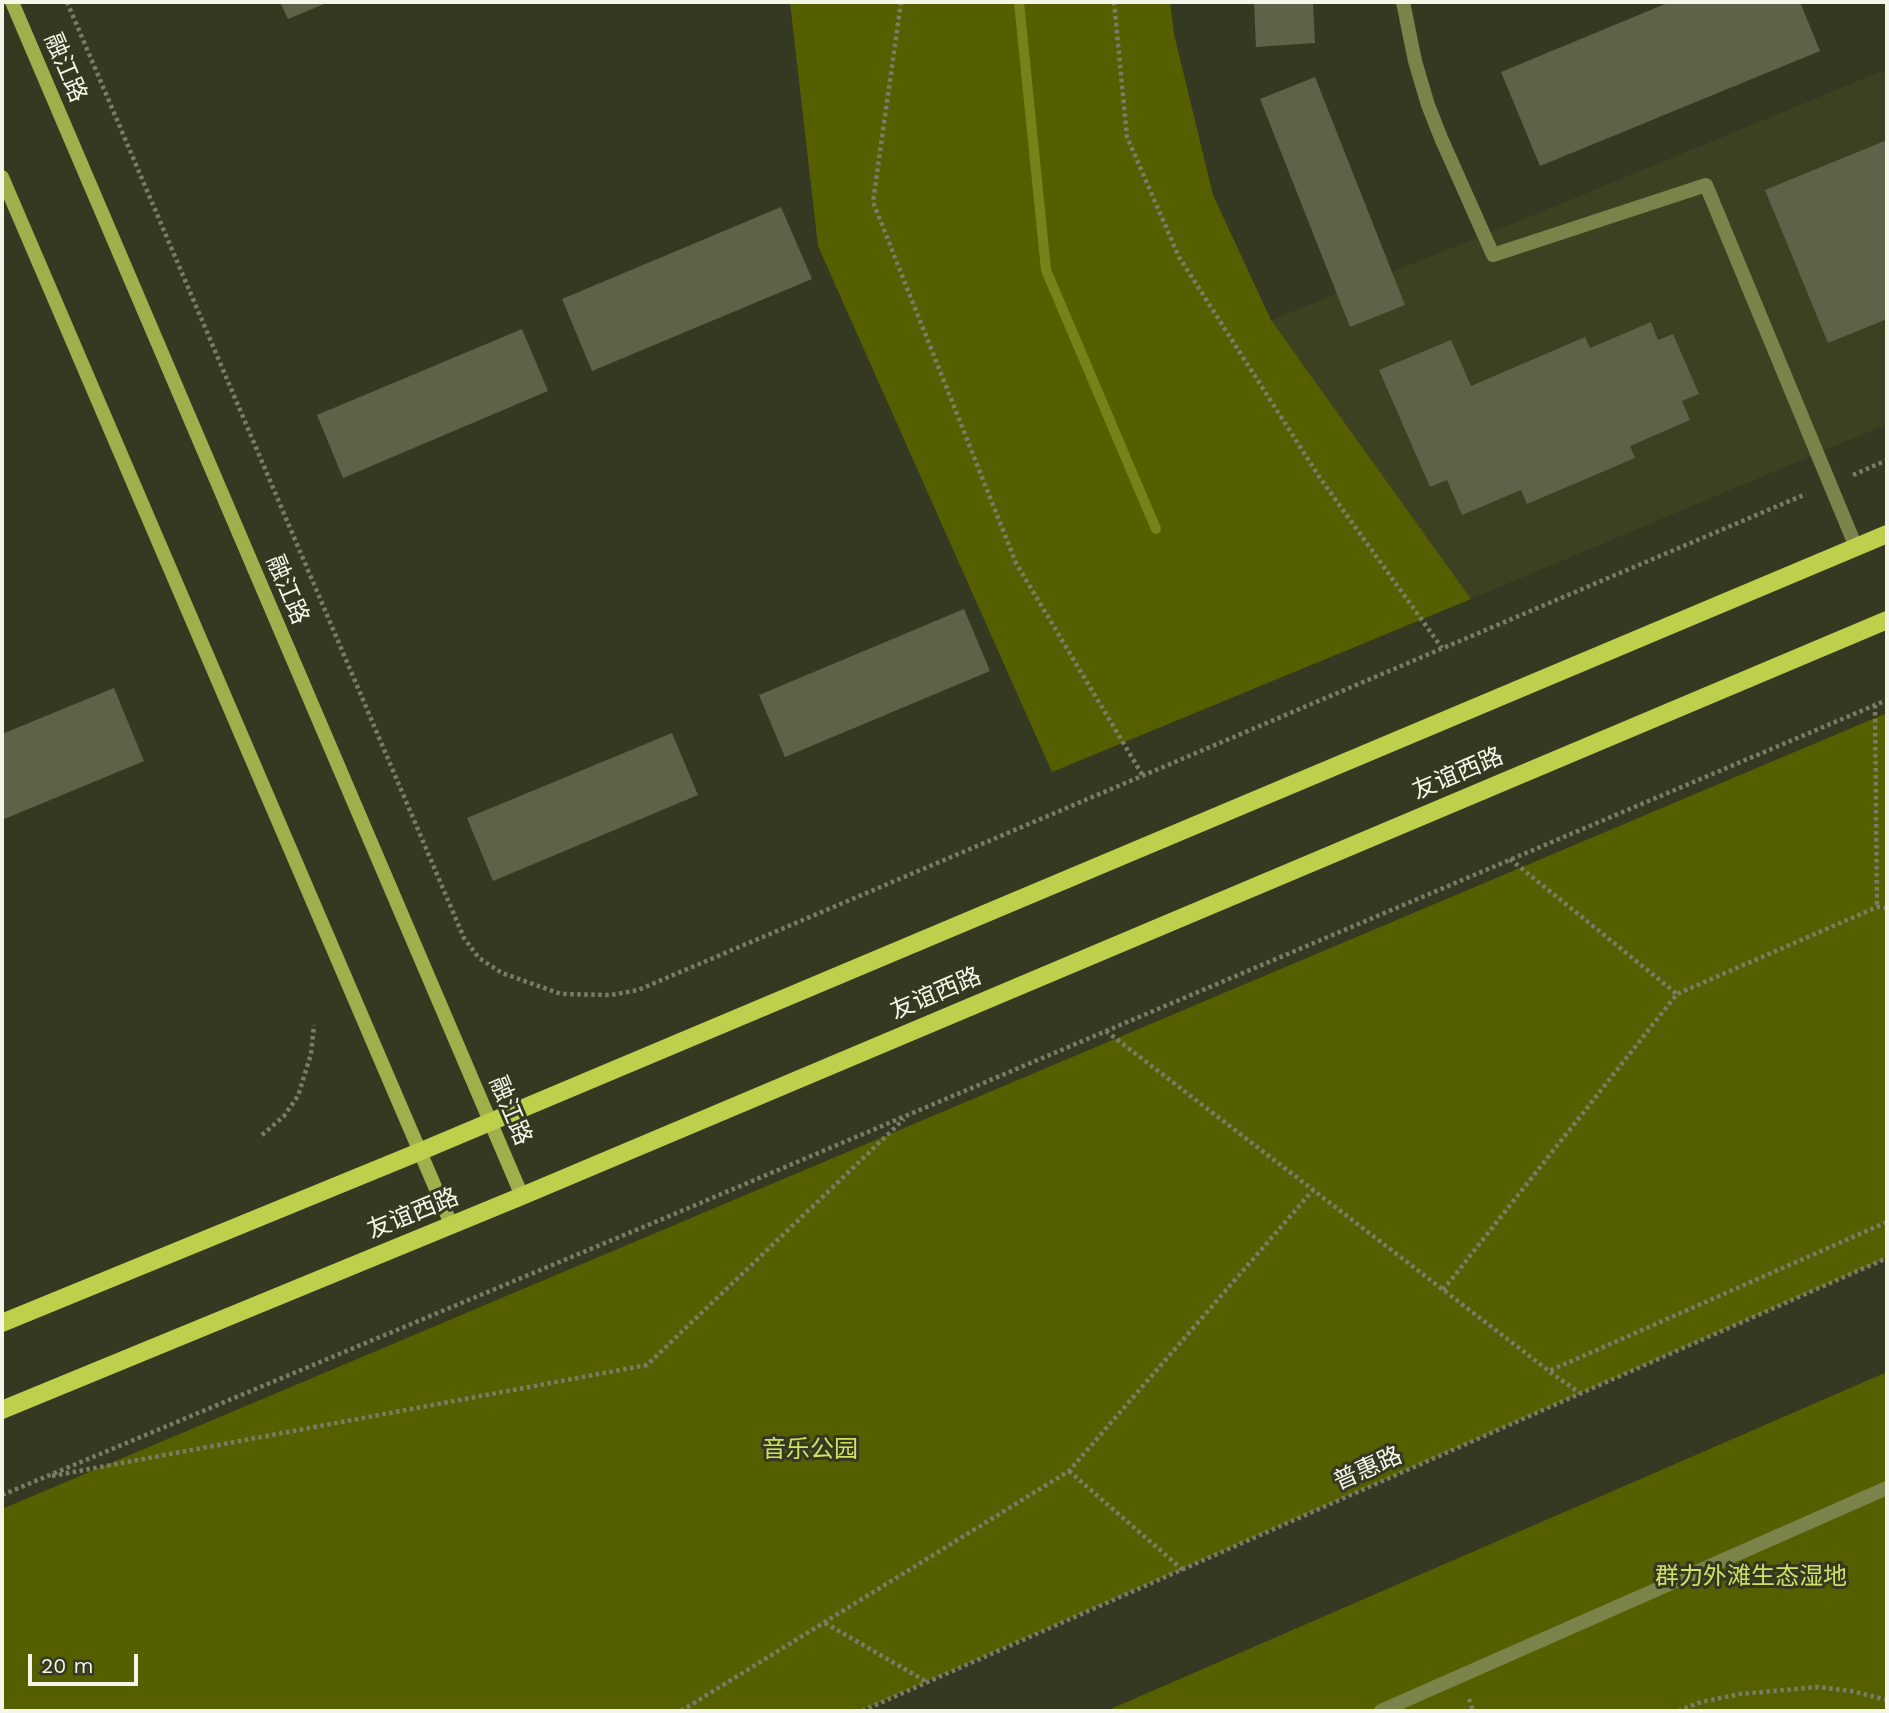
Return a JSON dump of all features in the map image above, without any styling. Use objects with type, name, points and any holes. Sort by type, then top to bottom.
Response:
[{"type":"main road","name":"融江路","points":[[12,2],[522,1196]]},
{"type":"main road","points":[[2,177],[451,1224]]},
{"type":"main road","points":[[2,1323],[419,1152],[1887,534]]},
{"type":"main road","name":"友谊西路","points":[[2,1410],[522,1196],[1887,620]]},
{"type":"street","points":[[1403,2],[1415,61],[1428,105],[1493,255],[1706,185],[1856,547]]},
{"type":"street","points":[[1381,1711],[1887,1488]]},
{"type":"path","points":[[67,2],[464,939],[479,958],[502,973],[561,995],[611,995],[638,990],[1887,460]]},
{"type":"path","points":[[901,2],[873,202],[1016,563],[1143,776]]},
{"type":"path","points":[[1114,2],[1127,137],[1179,257],[1320,478],[1442,648]]},
{"type":"path","points":[[2,1495],[907,1116],[1887,700]]},
{"type":"path","points":[[1875,705],[1877,907]]},
{"type":"path","points":[[1510,859],[1677,994]]},
{"type":"path","points":[[1443,1290],[1677,994],[1877,907],[1887,908]]},
{"type":"path","points":[[262,1135],[284,1115],[298,1096],[311,1054],[314,1025]]},
{"type":"path","points":[[1106,1031],[1581,1393]]},
{"type":"path","points":[[42,1478],[646,1365],[907,1116]]},
{"type":"path","points":[[681,1711],[1069,1471],[1313,1190]]},
{"type":"path","points":[[1549,1371],[1887,1222]]},
{"type":"path","name":"普惠路","points":[[862,1711],[1887,1258]]},
{"type":"path","points":[[1069,1471],[1182,1570]]},
{"type":"path","points":[[825,1623],[928,1682]]},
{"type":"path","points":[[1678,1711],[1702,1702],[1740,1695],[1818,1687],[1851,1691],[1887,1700]]},
{"type":"shaded area","points":[[1887,69],[1887,424],[1471,599],[1271,320]]},
{"type":"green space","points":[[790,2],[1170,2],[1174,34],[1213,195],[1271,320],[1471,599],[1052,772],[818,246]]},
{"type":"green space","name":"音乐公园","points":[[1887,713],[1887,1258],[860,1711],[2,1711],[2,1509]]},
{"type":"green space","name":"群力外滩生态湿地","points":[[1887,1372],[1887,1711],[1106,1711]]},
{"type":"building","points":[[280,2],[329,2],[288,19]]},
{"type":"building","points":[[1254,2],[1313,2],[1315,43],[1256,47]]},
{"type":"building","points":[[1670,2],[1800,2],[1820,51],[1540,166],[1501,72]]},
{"type":"building","points":[[1315,77],[1405,305],[1350,327],[1260,99]]},
{"type":"building","points":[[1887,140],[1887,319],[1828,343],[1765,190]]},
{"type":"building","points":[[781,207],[812,279],[592,371],[562,299]]},
{"type":"building","points":[[1651,322],[1658,340],[1673,334],[1699,394],[1682,401],[1690,420],[1630,446],[1635,458],[1527,504],[1521,490],[1462,515],[1447,480],[1430,487],[1379,370],[1451,340],[1471,386],[1585,337],[1590,348]]},
{"type":"building","points":[[522,329],[548,391],[343,478],[317,415]]},
{"type":"building","points":[[964,609],[990,671],[785,757],[759,695]]},
{"type":"building","points":[[114,688],[144,761],[2,820],[2,734]]},
{"type":"building","points":[[672,733],[698,795],[493,881],[467,818]]},
{"type":"waterway","points":[[1019,2],[1046,270],[1156,529]]}]
